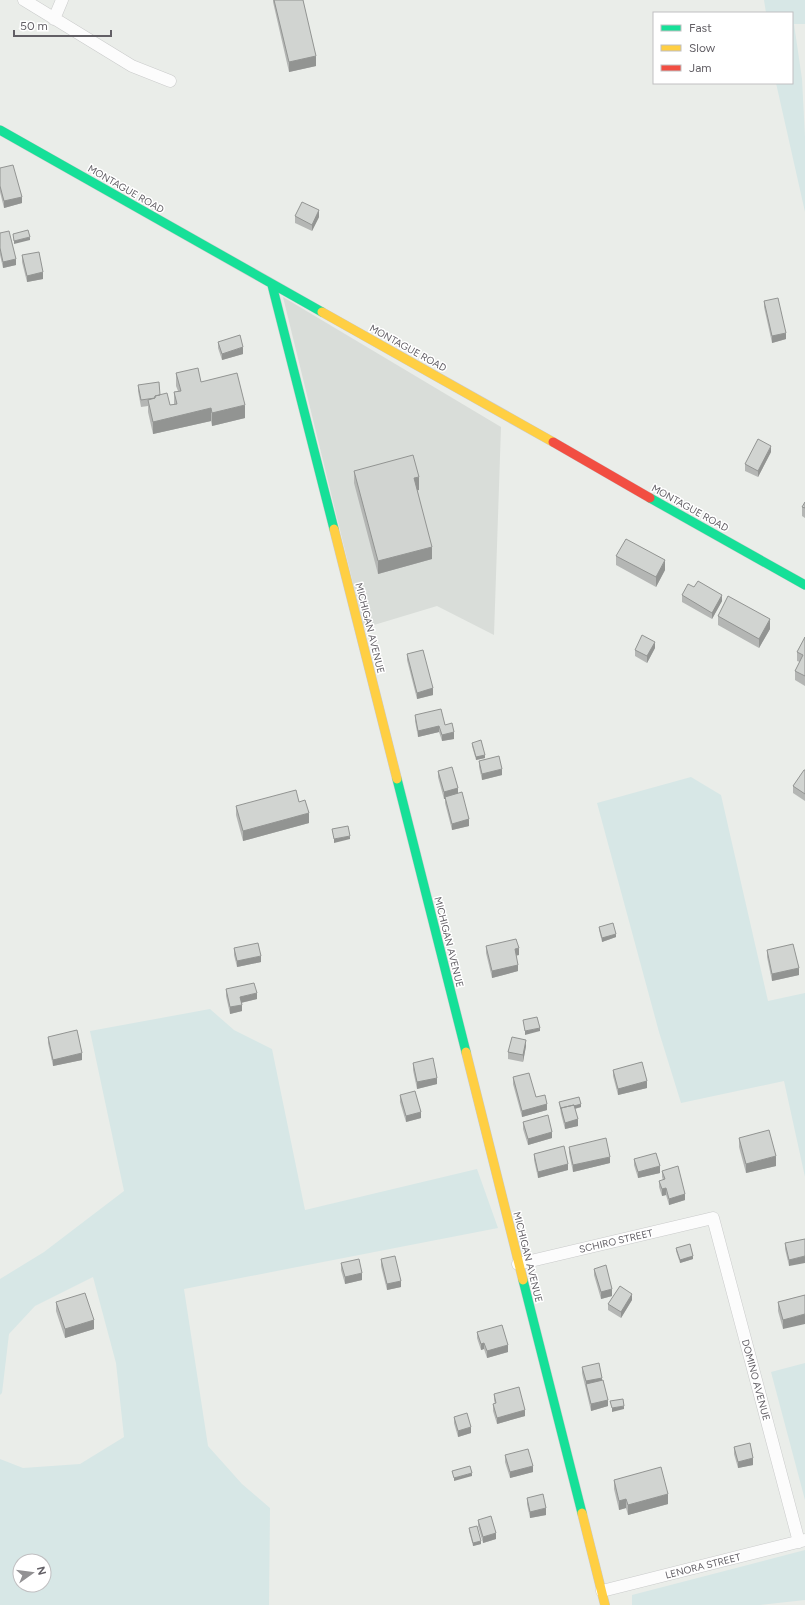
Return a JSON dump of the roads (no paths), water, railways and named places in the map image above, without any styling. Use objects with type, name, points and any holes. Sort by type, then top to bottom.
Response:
[{"type":"main road","name":"MONTAGUE ROAD","points":[[0,130],[805,585]]},
{"type":"main road","name":"MICHIGAN AVENUE","points":[[272,285],[605,1605]]},
{"type":"street","points":[[24,0],[132,66],[170,80]]},
{"type":"street","points":[[54,19],[62,0]]},
{"type":"street","name":"SCHIRO STREET","points":[[518,1264],[713,1218]]},
{"type":"street","name":"DOMINO AVENUE","points":[[713,1218],[802,1541]]},
{"type":"street","name":"LENORA STREET","points":[[602,1591],[802,1541]]}]
